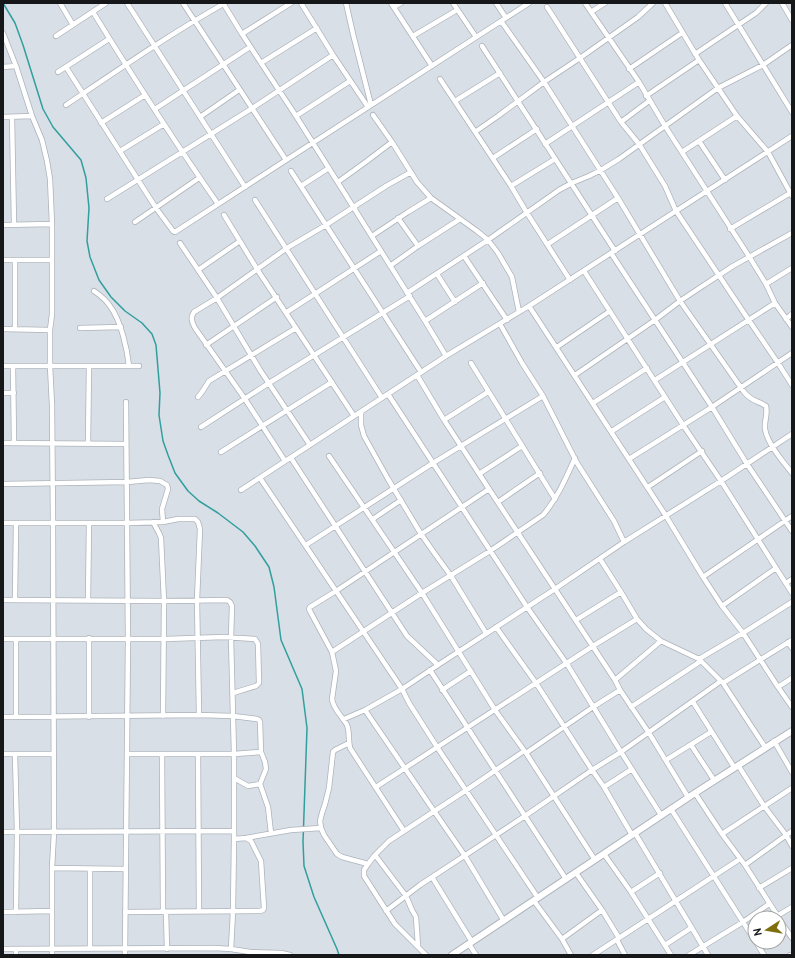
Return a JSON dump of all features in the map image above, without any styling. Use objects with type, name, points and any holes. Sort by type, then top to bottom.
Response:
[{"type":"street","points":[[60,3],[73,25]]},
{"type":"street","points":[[56,36],[106,3]]},
{"type":"street","points":[[127,3],[245,186]]},
{"type":"street","points":[[182,3],[286,160]]},
{"type":"street","points":[[66,106],[125,64],[224,3],[250,47],[296,116],[426,321],[446,356]]},
{"type":"street","points":[[242,34],[291,3]]},
{"type":"street","points":[[300,3],[350,81],[369,106]]},
{"type":"street","points":[[346,3],[369,106]]},
{"type":"street","points":[[401,3],[393,5],[432,66]]},
{"type":"street","points":[[453,3],[476,37]]},
{"type":"street","points":[[496,3],[504,19],[601,170],[680,301],[749,398],[766,406],[767,412],[765,429],[773,447],[792,473]]},
{"type":"street","points":[[66,67],[156,208],[175,232],[529,3]]},
{"type":"street","points":[[585,3],[639,82],[649,101],[750,258],[766,284],[775,303],[792,327]]},
{"type":"street","points":[[591,12],[605,3]]},
{"type":"street","points":[[475,132],[638,17],[653,3]]},
{"type":"street","points":[[665,3],[695,54],[737,116],[768,152],[792,194],[730,229]]},
{"type":"street","points":[[725,3],[792,112]]},
{"type":"street","points":[[695,54],[756,13],[766,3]]},
{"type":"street","points":[[782,3],[792,20]]},
{"type":"street","points":[[547,7],[621,122],[639,144],[665,186],[676,211],[792,385]]},
{"type":"street","points":[[413,36],[457,10]]},
{"type":"street","points":[[93,12],[154,109],[199,178],[218,204]]},
{"type":"street","points":[[261,63],[317,28]]},
{"type":"street","points":[[629,69],[682,32]]},
{"type":"street","points":[[3,33],[42,140],[50,179],[52,224],[52,314],[50,330],[50,366],[52,405],[54,717],[52,955]]},
{"type":"street","points":[[58,72],[109,38]]},
{"type":"street","points":[[202,427],[269,383],[344,338],[382,313],[559,190],[601,170],[619,159],[718,88],[763,65],[792,45]]},
{"type":"street","points":[[482,46],[572,183],[613,252],[712,406],[747,464],[792,531]]},
{"type":"street","points":[[154,109],[250,47]]},
{"type":"street","points":[[106,199],[251,109],[333,55]]},
{"type":"street","points":[[646,96],[699,60]]},
{"type":"street","points":[[3,67],[16,66]]},
{"type":"street","points":[[455,101],[500,73]]},
{"type":"street","points":[[440,79],[493,158],[570,280]]},
{"type":"street","points":[[296,116],[350,81]]},
{"type":"street","points":[[545,144],[639,82]]},
{"type":"street","points":[[200,116],[239,90]]},
{"type":"street","points":[[101,123],[145,95]]},
{"type":"street","points":[[621,122],[649,101]]},
{"type":"street","points":[[373,115],[417,182],[431,198],[488,240],[512,277],[519,312]]},
{"type":"street","points":[[3,117],[32,116]]},
{"type":"street","points":[[682,152],[737,116]]},
{"type":"street","points":[[12,117],[14,224]]},
{"type":"street","points":[[120,152],[164,124]]},
{"type":"street","points":[[493,158],[537,129]]},
{"type":"street","points":[[241,490],[446,356],[530,306],[792,136]]},
{"type":"street","points":[[699,141],[725,180]]},
{"type":"street","points":[[338,182],[392,142]]},
{"type":"street","points":[[511,186],[555,159]]},
{"type":"street","points":[[301,186],[329,168]]},
{"type":"street","points":[[291,171],[382,313],[419,374],[444,420],[593,646],[688,797]]},
{"type":"street","points":[[285,461],[245,399],[195,328],[192,321],[192,315],[194,312],[217,298],[287,248],[411,172]]},
{"type":"street","points":[[135,222],[199,178]]},
{"type":"street","points":[[372,236],[431,198]]},
{"type":"street","points":[[548,244],[618,198]]},
{"type":"street","points":[[256,200],[382,398]]},
{"type":"street","points":[[224,215],[354,416]]},
{"type":"street","points":[[398,218],[418,246]]},
{"type":"street","points":[[390,266],[460,219]]},
{"type":"street","points":[[3,225],[52,224]]},
{"type":"street","points":[[575,375],[719,275],[792,233]]},
{"type":"street","points":[[198,270],[240,241]]},
{"type":"street","points":[[180,243],[217,298],[251,355],[310,445]]},
{"type":"street","points":[[287,312],[381,251]]},
{"type":"street","points":[[464,256],[507,320]]},
{"type":"street","points":[[3,260],[52,260]]},
{"type":"street","points":[[15,260],[15,329]]},
{"type":"street","points":[[766,284],[792,268]]},
{"type":"street","points":[[584,271],[683,425],[702,451],[792,593]]},
{"type":"street","points":[[437,274],[455,302]]},
{"type":"street","points":[[426,321],[482,283]]},
{"type":"street","points":[[94,291],[110,305],[117,317],[128,354],[129,366]]},
{"type":"street","points":[[206,345],[277,298]]},
{"type":"street","points":[[655,380],[775,303]]},
{"type":"street","points":[[530,306],[648,487],[703,577],[792,707]]},
{"type":"street","points":[[557,347],[610,311]]},
{"type":"street","points":[[786,319],[792,314]]},
{"type":"street","points":[[500,324],[543,396],[575,458],[614,521],[624,542]]},
{"type":"street","points":[[80,328],[121,327]]},
{"type":"street","points":[[198,397],[209,381],[296,328]]},
{"type":"street","points":[[3,329],[50,330]]},
{"type":"street","points":[[629,459],[741,388],[792,353]]},
{"type":"street","points":[[471,364],[555,499]]},
{"type":"street","points":[[3,366],[139,366]]},
{"type":"street","points":[[13,366],[14,443]]},
{"type":"street","points":[[88,444],[89,366]]},
{"type":"street","points":[[593,403],[647,368]]},
{"type":"street","points":[[221,452],[332,382]]},
{"type":"street","points":[[444,420],[488,392]]},
{"type":"street","points":[[3,393],[14,393]]},
{"type":"street","points":[[388,394],[527,607],[567,664],[661,815]]},
{"type":"street","points":[[306,545],[393,488],[543,396]]},
{"type":"street","points":[[612,431],[665,397]]},
{"type":"street","points":[[125,955],[128,639],[126,402]]},
{"type":"street","points":[[361,412],[361,425],[364,436],[393,488],[435,554],[451,576],[486,633]]},
{"type":"street","points":[[344,719],[365,710],[402,689],[624,542],[792,434]]},
{"type":"street","points":[[3,443],[126,444]]},
{"type":"street","points":[[479,474],[522,446]]},
{"type":"street","points":[[648,487],[702,451]]},
{"type":"street","points":[[329,456],[422,593],[495,710],[525,752],[595,860]]},
{"type":"street","points":[[291,458],[407,636],[438,664]]},
{"type":"street","points":[[332,652],[422,593],[490,551],[543,515],[555,499],[575,458]]},
{"type":"street","points":[[498,502],[540,473]]},
{"type":"street","points":[[260,478],[402,689],[409,703],[465,791],[496,835],[571,955]]},
{"type":"street","points":[[3,484],[160,481],[167,485],[168,489],[162,509],[162,522]]},
{"type":"street","points":[[404,831],[350,748],[348,727],[344,719],[332,704],[336,671],[332,652],[309,609],[489,489]]},
{"type":"street","points":[[372,519],[401,500]]},
{"type":"street","points":[[703,577],[792,516]]},
{"type":"street","points":[[3,523],[126,523],[162,522],[191,518],[196,519],[200,529],[197,600],[199,715]]},
{"type":"street","points":[[153,522],[161,538],[164,601],[163,716]]},
{"type":"street","points":[[16,523],[16,600]]},
{"type":"street","points":[[88,601],[89,523]]},
{"type":"street","points":[[600,559],[637,619],[646,629],[661,641],[700,660],[722,682],[765,747]]},
{"type":"street","points":[[722,606],[776,568]]},
{"type":"street","points":[[786,583],[792,579]]},
{"type":"street","points":[[576,620],[621,592]]},
{"type":"street","points":[[3,600],[227,600],[230,602],[232,606],[231,638],[234,754],[233,911],[231,949]]},
{"type":"street","points":[[631,707],[700,660],[792,602]]},
{"type":"street","points":[[376,787],[637,619]]},
{"type":"street","points":[[496,626],[536,684],[660,873],[708,955]]},
{"type":"street","points":[[3,639],[164,639],[224,637],[255,639],[258,644],[259,683],[256,686],[233,693]]},
{"type":"street","points":[[89,638],[89,717]]},
{"type":"street","points":[[16,639],[16,717]]},
{"type":"street","points":[[615,680],[661,641]]},
{"type":"street","points":[[386,911],[420,885],[621,752],[722,682],[790,641],[792,648]]},
{"type":"street","points":[[430,670],[566,879]]},
{"type":"street","points":[[442,690],[471,670]]},
{"type":"street","points":[[778,687],[792,678]]},
{"type":"street","points":[[426,955],[394,924],[364,876],[364,870],[375,854],[388,841],[495,770],[564,728],[620,690]]},
{"type":"street","points":[[693,702],[711,732],[786,835],[792,846]]},
{"type":"street","points":[[365,710],[465,856],[504,921]]},
{"type":"street","points":[[3,717],[199,715],[233,716],[257,719],[260,722],[261,752],[266,769],[260,784],[268,807],[271,833]]},
{"type":"street","points":[[452,955],[688,797],[792,730]]},
{"type":"street","points":[[666,760],[711,732]]},
{"type":"street","points":[[774,741],[792,772]]},
{"type":"street","points":[[349,743],[335,750],[332,754],[329,788],[320,821],[321,828],[337,854],[342,857],[368,864]]},
{"type":"street","points":[[691,745],[714,780]]},
{"type":"street","points":[[127,754],[234,754],[261,752]]},
{"type":"street","points":[[3,754],[54,754]]},
{"type":"street","points":[[15,754],[17,831],[16,912]]},
{"type":"street","points":[[162,754],[164,912],[166,949]]},
{"type":"street","points":[[198,754],[199,911]]},
{"type":"street","points":[[604,787],[632,769]]},
{"type":"street","points":[[234,778],[248,786],[260,784]]},
{"type":"street","points":[[722,834],[792,788]]},
{"type":"street","points":[[695,793],[722,834],[745,865],[773,910]]},
{"type":"street","points":[[671,809],[747,928]]},
{"type":"street","points":[[234,839],[291,830],[321,828]]},
{"type":"street","points":[[3,832],[234,830]]},
{"type":"street","points":[[745,865],[792,831]]},
{"type":"street","points":[[125,912],[263,910],[261,861],[253,844],[246,838]]},
{"type":"street","points":[[375,854],[406,896],[416,918],[418,947]]},
{"type":"street","points":[[604,854],[672,955]]},
{"type":"street","points":[[593,955],[740,859]]},
{"type":"street","points":[[52,868],[126,868]]},
{"type":"street","points":[[759,888],[792,868]]},
{"type":"street","points":[[90,869],[90,949]]},
{"type":"street","points":[[576,873],[602,910],[626,955]]},
{"type":"street","points":[[631,892],[660,873]]},
{"type":"street","points":[[432,877],[471,943],[476,955]]},
{"type":"street","points":[[690,955],[769,904]]},
{"type":"street","points":[[562,939],[602,910]]},
{"type":"street","points":[[3,912],[52,911]]},
{"type":"street","points":[[665,945],[691,928]]},
{"type":"street","points":[[3,949],[214,948],[231,949],[238,953],[281,953],[290,955]]},
{"type":"street","points":[[16,949],[16,955]]},
{"type":"street","points":[[173,949],[173,955]]},
{"type":"waterway","points":[[3,3],[15,23],[43,109],[53,127],[81,160],[86,178],[89,208],[87,241],[90,257],[99,280],[111,297],[125,311],[142,323],[152,334],[156,345],[160,393],[159,415],[163,441],[175,473],[188,491],[199,501],[243,532],[255,546],[269,567],[274,587],[281,640],[302,689],[307,728],[303,842],[304,866],[314,897],[339,955]]}]
